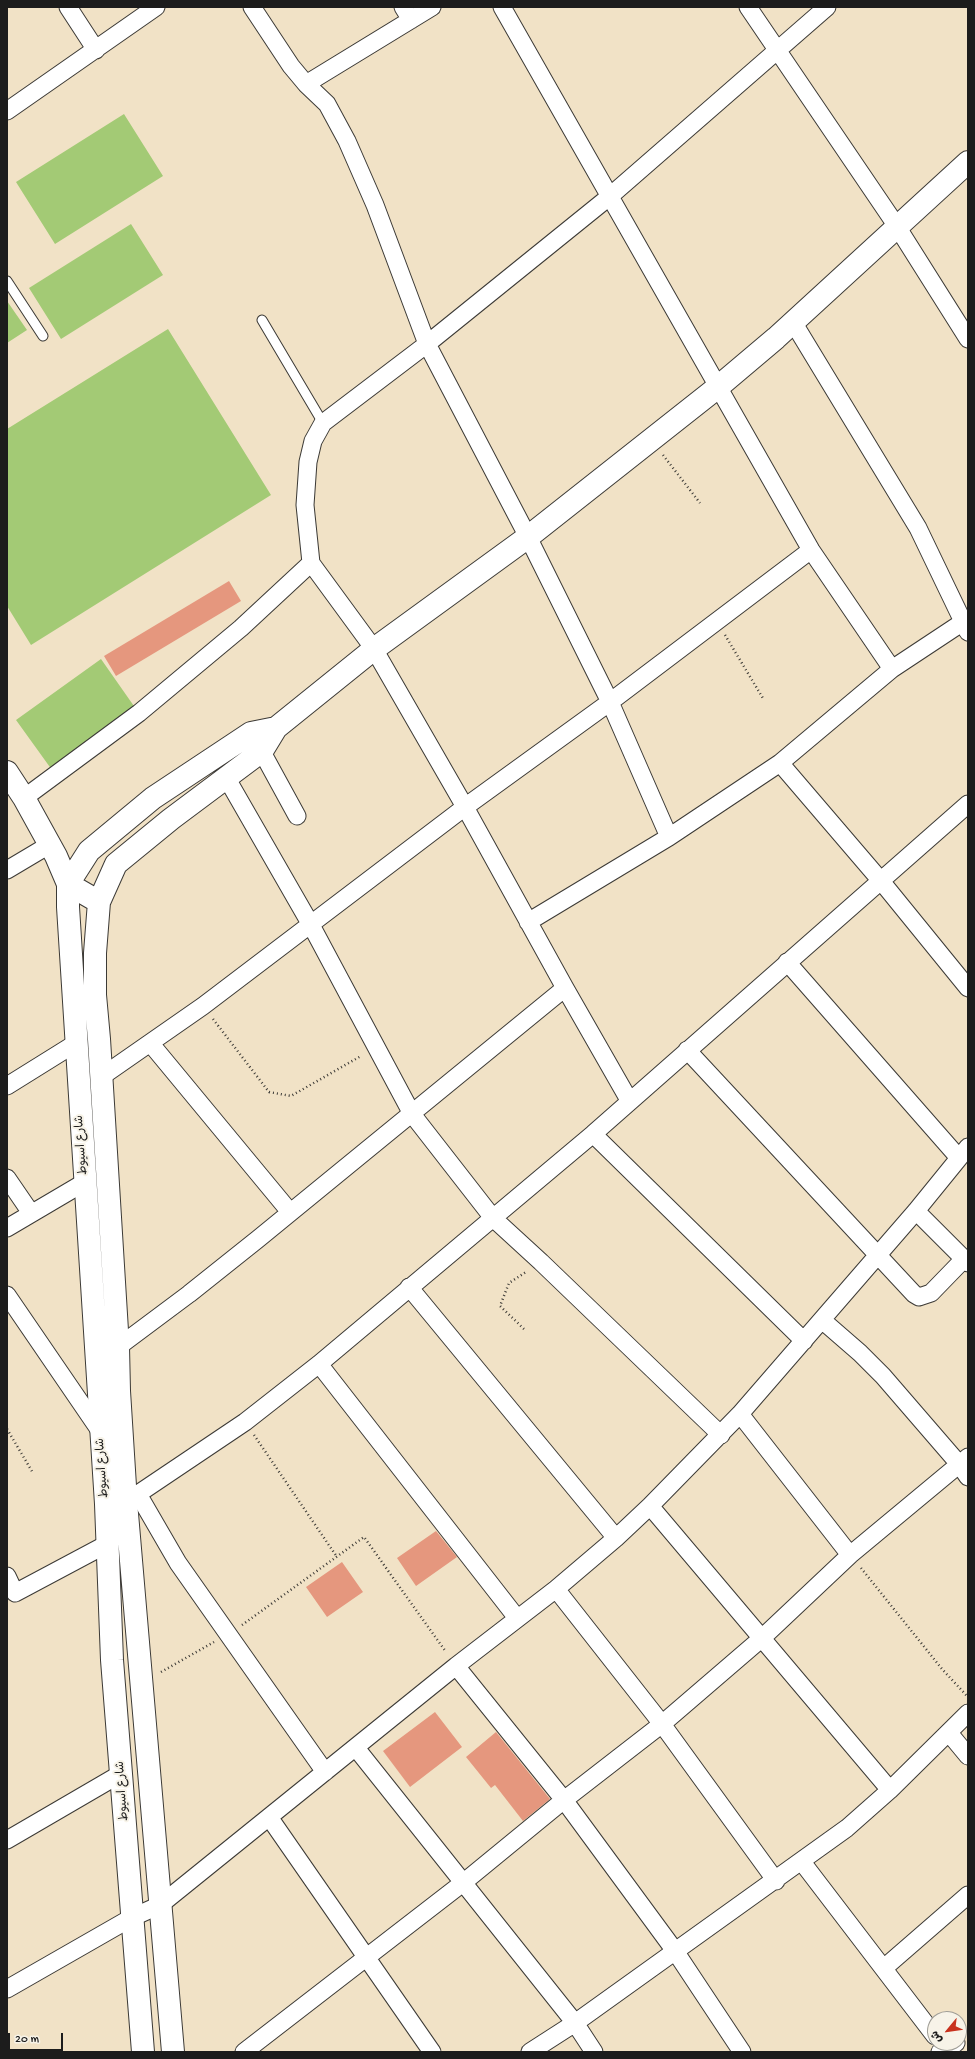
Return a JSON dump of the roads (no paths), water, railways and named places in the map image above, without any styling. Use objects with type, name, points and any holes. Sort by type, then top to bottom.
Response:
[{"type":"street","points":[[68,7],[96,50]]},
{"type":"street","points":[[7,111],[156,7]]},
{"type":"street","points":[[252,7],[291,66],[306,84],[327,104],[347,141],[375,205],[427,344],[528,537],[610,702],[669,837]]},
{"type":"street","points":[[306,84],[407,13],[432,7]]},
{"type":"street","points":[[502,7],[810,550],[892,669]]},
{"type":"street","points":[[748,7],[898,228],[968,339]]},
{"type":"street","points":[[629,1100],[465,807],[374,649],[311,563],[305,505],[308,462],[313,441],[323,423],[427,344],[609,197],[827,7]]},
{"type":"street","points":[[68,884],[89,851],[153,798],[256,742],[276,728],[374,649],[528,537],[652,440],[718,387],[793,322],[898,228],[968,162]]},
{"type":"street","points":[[528,922],[669,837],[780,763],[892,669],[965,627],[918,528],[793,322]]},
{"type":"street","points":[[101,1078],[203,1006],[465,807],[610,702],[810,550]]},
{"type":"street","points":[[24,798],[139,713],[241,628],[311,563]]},
{"type":"street","points":[[7,870],[52,850],[89,851],[116,864],[226,777],[256,742]]},
{"type":"street","points":[[256,742],[297,816]]},
{"type":"street","points":[[780,763],[881,881],[968,988]]},
{"type":"street","points":[[7,772],[24,798],[52,850],[68,884],[99,902]]},
{"type":"street","points":[[226,777],[311,925],[375,1048],[412,1114],[493,1218],[541,1262],[721,1435]]},
{"type":"street","points":[[325,1772],[227,1635],[178,1562],[132,1498],[245,1422],[318,1364],[593,1134],[629,1100],[968,804]]},
{"type":"street","name":"شارع اسيوط","points":[[116,864],[99,902],[95,953],[95,995],[118,1346],[132,1498],[141,1682],[173,2052]]},
{"type":"street","name":"شارع اسيوط","points":[[68,884],[76,1043],[107,1544],[112,1660],[122,1773],[131,1918],[143,2052]]},
{"type":"street","points":[[7,1989],[131,1918],[160,1905],[456,1666],[556,1589],[616,1538],[721,1435],[740,1414],[916,1211],[963,1152],[786,962]]},
{"type":"street","points":[[118,1346],[189,1294],[565,988]]},
{"type":"street","points":[[7,1086],[76,1043]]},
{"type":"street","points":[[151,1044],[290,1212]]},
{"type":"street","points":[[687,1050],[914,1294],[919,1296],[931,1293],[966,1261],[916,1211]]},
{"type":"street","points":[[593,1134],[804,1341]]},
{"type":"street","points":[[7,1178],[31,1213]]},
{"type":"street","points":[[7,1228],[85,1182]]},
{"type":"street","points":[[409,1287],[616,1538]]},
{"type":"street","points":[[7,1295],[100,1431]]},
{"type":"street","points":[[244,2052],[264,2045],[367,1957],[464,1882],[564,1800],[662,1724],[762,1638],[850,1555],[965,1466],[883,1376],[860,1353],[822,1320]]},
{"type":"street","points":[[318,1364],[517,1618]]},
{"type":"street","points":[[740,1414],[850,1555]]},
{"type":"street","points":[[650,1506],[890,1790]]},
{"type":"street","points":[[7,1576],[11,1595],[107,1544]]},
{"type":"street","points":[[556,1589],[662,1724],[776,1881]]},
{"type":"street","points":[[456,1666],[564,1800],[675,1951],[742,2052]]},
{"type":"street","points":[[530,2052],[575,2023],[776,1881],[847,1828],[890,1790],[968,1713]]},
{"type":"street","points":[[949,1733],[968,1756]]},
{"type":"street","points":[[356,1748],[575,2023],[594,2052]]},
{"type":"street","points":[[7,1840],[122,1773]]},
{"type":"street","points":[[269,1817],[432,2052]]},
{"type":"street","points":[[802,1862],[884,1968],[927,2014]]},
{"type":"street","points":[[884,1968],[968,1895]]},
{"type":"lane","points":[[7,281],[43,336]]},
{"type":"lane","points":[[262,320],[323,423]]}]
